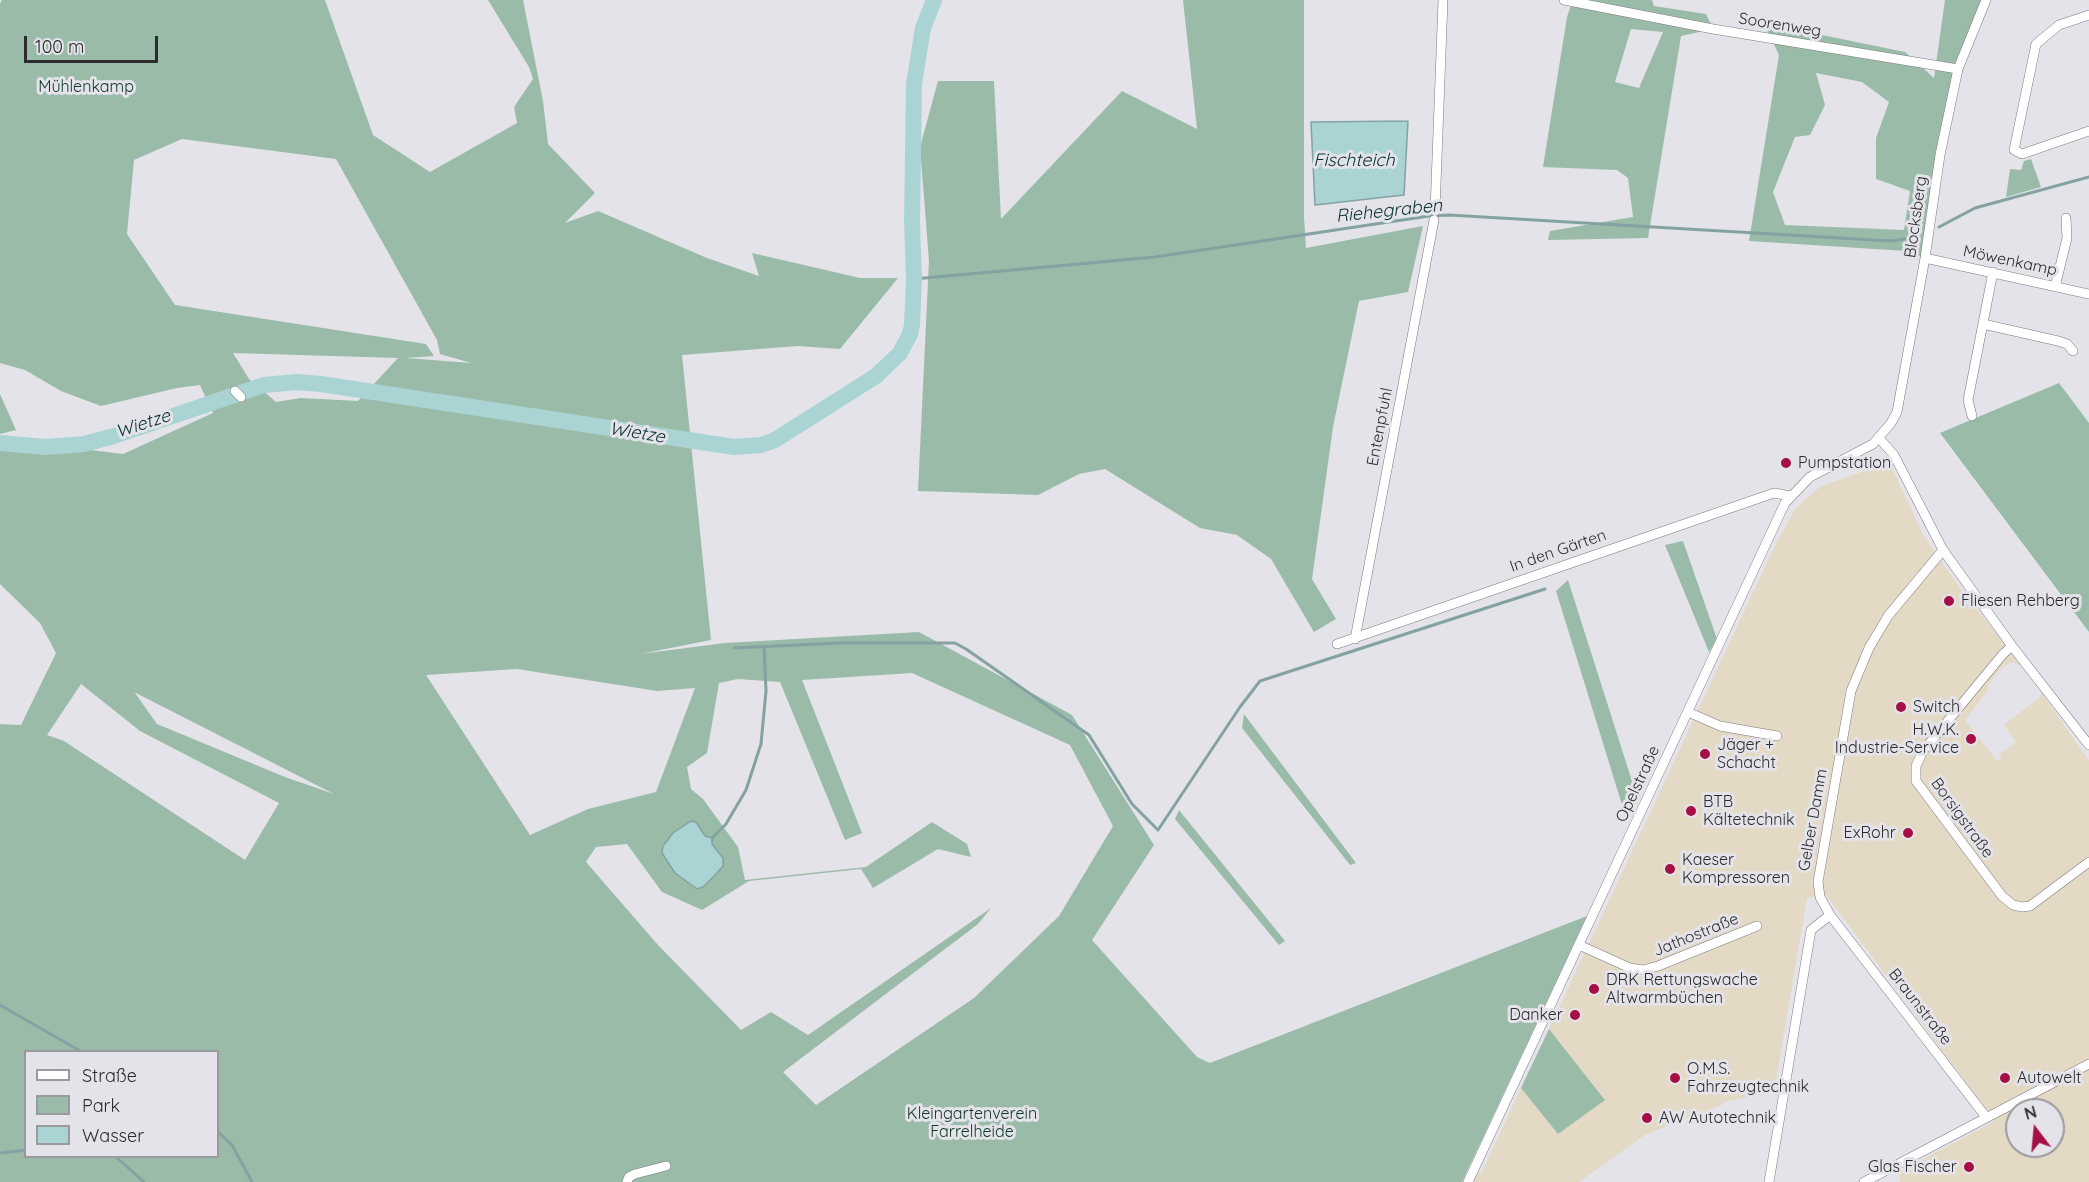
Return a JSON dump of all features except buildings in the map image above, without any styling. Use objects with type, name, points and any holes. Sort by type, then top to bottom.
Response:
[{"type":"street","name":"Entenpfuhl","points":[[1355,639],[1435,215],[1443,0]]},
{"type":"street","name":"Soorenweg","points":[[1564,0],[1713,29],[1958,69]]},
{"type":"street","name":"Blocksberg","points":[[1879,438],[1898,411],[1925,258],[1940,155],[1958,69],[1986,0]]},
{"type":"street","points":[[2089,15],[2059,25],[2036,44],[2014,150],[2022,154],[2089,131]]},
{"type":"street","points":[[2055,286],[2067,238],[2066,218]]},
{"type":"street","name":"Möwenkamp","points":[[1925,258],[2089,294]]},
{"type":"street","points":[[1972,416],[1968,400],[1993,272]]},
{"type":"street","points":[[1983,324],[2058,341],[2067,344],[2073,351]]},
{"type":"street","points":[[1879,438],[1894,455],[1943,550],[2012,646],[2089,745]]},
{"type":"street","name":"Opelstraße","points":[[1473,1180],[1579,945],[1785,503],[1810,477],[1858,454],[1879,438]]},
{"type":"street","name":"In den Gärten","points":[[1337,644],[1774,494],[1790,496]]},
{"type":"street","name":"Gelber Damm","points":[[1830,915],[1820,897],[1818,882],[1851,691],[1869,648],[1888,616],[1943,550]]},
{"type":"street","name":"Borsigstraße","points":[[2012,646],[1923,751],[1916,766],[1916,781],[2002,896],[2013,904],[2022,907],[2030,906],[2089,862]]},
{"type":"street","points":[[1688,711],[1720,726],[1777,736]]},
{"type":"street","points":[[1769,1182],[1810,930],[1830,915]]},
{"type":"street","name":"Braunstraße","points":[[1830,915],[1986,1117]]},
{"type":"street","name":"Jathostraße","points":[[1579,945],[1630,968],[1643,970],[1756,926]]},
{"type":"street","points":[[1872,1181],[1986,1117],[2089,1064]]},
{"type":"street","points":[[627,1182],[634,1174],[666,1166]]},
{"type":"shaded area","points":[[1879,466],[1892,468],[1923,535],[1955,581],[2021,666],[2012,662],[2001,668],[1988,685],[1988,690],[1965,720],[1997,761],[2001,758],[1999,755],[2016,742],[2004,725],[2040,697],[2041,692],[2089,761],[2089,1182],[1900,1182],[1899,1172],[1995,1121],[1826,895],[1807,898],[1774,1092],[1724,1102],[1724,1104],[1645,1135],[1579,1182],[1462,1182],[1471,1166],[1481,1174],[1521,1088],[1558,1133],[1605,1099],[1549,1029],[1778,539],[1796,508],[1821,486]]},
{"type":"green space","points":[[2,0],[325,0],[373,135],[430,172],[517,123],[514,107],[533,79],[529,67],[488,0],[523,0],[543,101],[548,144],[595,193],[565,223],[598,211],[707,258],[759,276],[752,253],[860,278],[898,278],[840,349],[798,346],[682,355],[711,640],[640,654],[725,643],[919,632],[1072,715],[1154,845],[1092,940],[1197,1057],[1210,1063],[1587,916],[1462,1182],[0,1182],[0,724],[21,725],[56,653],[40,623],[0,584],[0,439],[123,454],[213,413],[200,385],[177,388],[101,406],[61,391],[25,370],[0,363],[0,4]],"holes":[[[182,139],[336,159],[437,340],[440,354],[471,363],[406,358],[434,356],[426,344],[175,305],[127,234],[134,160]],[[233,353],[398,358],[358,401],[301,398],[276,402],[249,379]],[[517,669],[657,691],[695,688],[656,792],[588,809],[530,835],[426,675]],[[912,673],[1070,745],[1113,826],[1059,916],[974,998],[816,1105],[783,1072],[978,924],[991,908],[808,1035],[771,1012],[741,1030],[658,945],[586,862],[596,847],[627,844],[662,892],[702,910],[749,881],[861,869],[873,888],[938,849],[971,857],[967,844],[932,822],[866,867],[745,880],[738,847],[703,799],[691,789],[687,767],[707,753],[719,683],[738,679],[780,682],[845,840],[862,833],[802,680]],[[81,684],[140,731],[279,803],[245,860],[64,741],[47,735]],[[135,693],[334,794],[285,777],[157,724]]]},
{"type":"green space","points":[[1183,0],[1304,0],[1306,248],[1423,226],[1408,292],[1359,301],[1333,427],[1312,579],[1336,619],[1314,632],[1271,559],[1237,535],[1200,528],[1105,469],[1079,474],[1038,495],[918,491],[929,261],[920,147],[938,81],[994,81],[1001,219],[1122,91],[1197,129]]},
{"type":"green space","points":[[1564,0],[1652,0],[1654,6],[1706,14],[1713,29],[1681,36],[1648,238],[1548,240],[1550,231],[1633,217],[1628,178],[1617,170],[1543,167],[1567,17],[1572,2]],"holes":[[[1631,29],[1663,32],[1639,88],[1615,82]]]},
{"type":"green space","points":[[1945,0],[1985,0],[1958,69],[1925,258],[1906,251],[1749,241],[1779,55],[1767,30],[1783,27],[1905,52],[1934,78]],"holes":[[[1816,73],[1862,82],[1889,102],[1876,138],[1876,179],[1910,191],[1904,230],[1785,225],[1773,192],[1795,137],[1810,135],[1825,105]]]},
{"type":"green space","points":[[2031,159],[2041,187],[2006,197],[2010,169],[2021,170],[2024,161]]},
{"type":"green space","points":[[2059,383],[2089,423],[2089,632],[1940,433]]},
{"type":"green space","points":[[0,394],[16,430],[0,434]]},
{"type":"green space","points":[[1683,541],[1717,639],[1709,652],[1665,545]]},
{"type":"green space","points":[[1568,580],[1638,800],[1627,821],[1556,591]]},
{"type":"green space","points":[[1244,714],[1356,863],[1350,865],[1242,728]]},
{"type":"green space","points":[[1179,810],[1285,941],[1279,945],[1175,819]]},
{"type":"green space","points":[[1549,1029],[1605,1100],[1558,1134],[1521,1088]]},
{"type":"water","name":"Fischteich","points":[[1408,121],[1404,195],[1315,205],[1311,122]]},
{"type":"water","points":[[691,821],[696,822],[705,836],[712,838],[712,844],[723,858],[723,866],[703,887],[697,889],[675,873],[662,853],[663,846],[673,833]]},
{"type":"waterway","name":"Wietze","points":[[0,443],[46,447],[84,444],[264,385],[297,382],[734,447],[761,445],[775,440],[876,376],[900,353],[910,334],[914,279],[912,222],[914,84],[923,28],[934,0]]},
{"type":"waterway","name":"Riehegraben","points":[[1939,227],[1975,208],[2089,177]]},
{"type":"waterway","name":"Riehegraben","points":[[914,279],[1155,257],[1429,216],[1449,215],[1891,241],[1905,239]]},
{"type":"waterway","points":[[734,648],[839,643],[955,643],[1089,735],[1132,804],[1158,830],[1240,707],[1260,681],[1545,589]]},
{"type":"waterway","points":[[712,838],[726,824],[746,790],[761,744],[766,691],[764,647]]},
{"type":"waterway","points":[[0,1005],[79,1050]]},
{"type":"waterway","points":[[219,1133],[232,1145],[252,1182]]},
{"type":"waterway","points":[[0,1153],[24,1150]]},
{"type":"waterway","points":[[117,1158],[144,1182]]},
{"type":"place","name":"Pumpstation","points":[[1786,463]]},
{"type":"place","name":"Fliesen Rehberg","points":[[1949,601]]},
{"type":"place","name":"Switch","points":[[1901,707]]},
{"type":"place","name":"H.W.K. Industrie-Service","points":[[1971,739]]},
{"type":"place","name":"Jäger + Schacht","points":[[1705,754]]},
{"type":"place","name":"BTB Kältetechnik","points":[[1691,811]]},
{"type":"place","name":"ExRohr","points":[[1908,833]]},
{"type":"place","name":"Kaeser Kompressoren","points":[[1670,869]]},
{"type":"place","name":"DRK Rettungswache Altwarmbüchen","points":[[1594,989]]},
{"type":"place","name":"Danker","points":[[1575,1015]]},
{"type":"place","name":"O.M.S. Fahrzeugtechnik","points":[[1675,1078]]},
{"type":"place","name":"Autowelt","points":[[2005,1078]]},
{"type":"place","name":"AW Autotechnik","points":[[1647,1118]]},
{"type":"place","name":"Glas Fischer","points":[[1969,1167]]},
{"type":"park label","name":"Mühlenkamp","points":[[86,87]]},
{"type":"park label","name":"Kleingartenverein Farrelheide","points":[[972,1123]]}]
